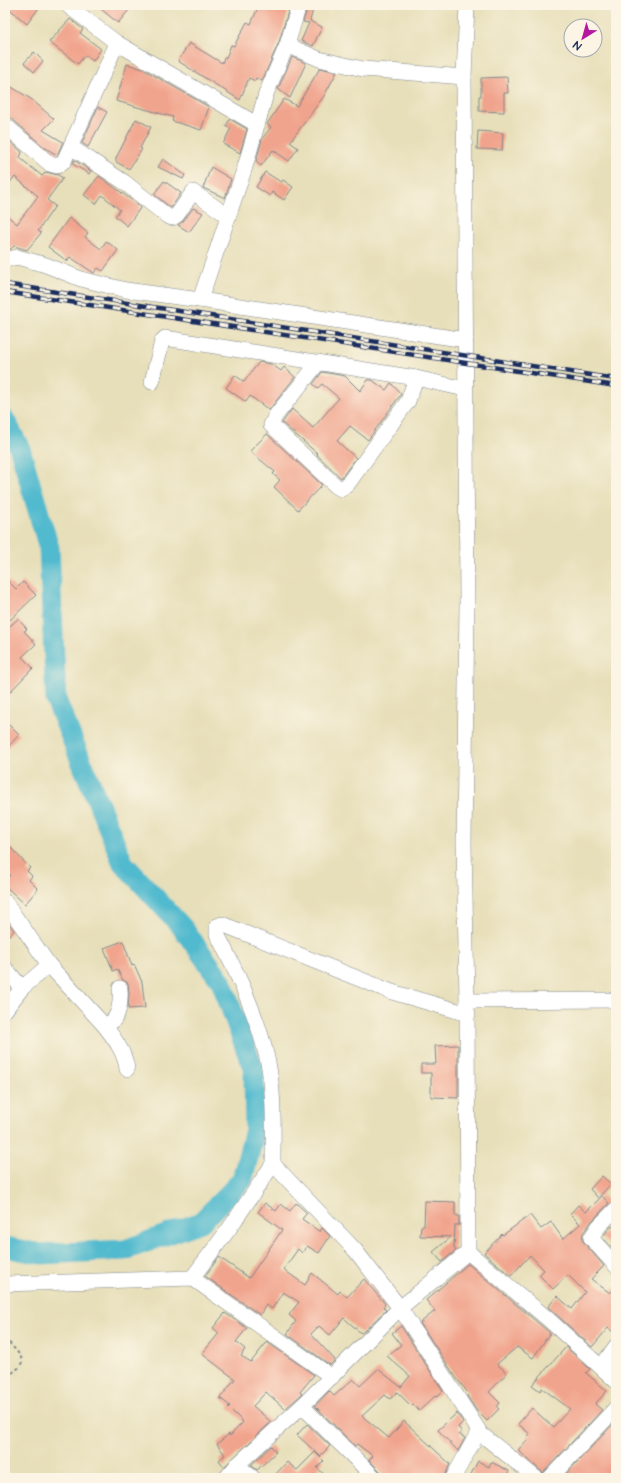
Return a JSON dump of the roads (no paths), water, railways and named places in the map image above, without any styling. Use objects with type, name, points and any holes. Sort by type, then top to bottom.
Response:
[{"type":"street","points":[[67,5],[117,43],[256,124]]},
{"type":"street","points":[[200,300],[246,167],[256,124],[266,94],[287,45],[299,5]]},
{"type":"street","points":[[467,5],[464,77],[467,604],[464,842],[467,1007],[468,1252],[548,1319],[616,1381]]},
{"type":"street","points":[[5,125],[50,164],[56,166],[60,164],[71,147],[117,43]]},
{"type":"street","points":[[287,45],[319,59],[363,69],[464,77]]},
{"type":"street","points":[[71,147],[124,182],[167,216],[172,218],[176,215],[193,192],[228,216]]},
{"type":"street","points":[[5,260],[17,257],[46,265],[81,280],[126,290],[466,340]]},
{"type":"street","points":[[152,382],[162,341],[166,338],[416,378],[465,389]]},
{"type":"street","points":[[319,362],[276,415],[271,425],[341,489],[347,485],[408,401],[416,378]]},
{"type":"street","points":[[5,902],[49,965],[104,1025],[113,1037],[126,1058],[127,1069]]},
{"type":"street","points":[[192,1278],[229,1229],[274,1164],[273,1108],[267,1058],[242,984],[217,934],[217,926],[222,924],[392,992],[467,1007],[616,1000]]},
{"type":"street","points":[[5,1010],[22,988],[49,965]]},
{"type":"street","points":[[5,968],[22,988]]},
{"type":"street","points":[[104,1025],[111,1022],[121,1003],[120,988]]},
{"type":"street","points":[[274,1164],[355,1250],[400,1308],[483,1435],[536,1478]]},
{"type":"street","points":[[616,1209],[599,1226],[591,1238],[616,1266]]},
{"type":"street","points":[[226,1478],[237,1465],[332,1377],[400,1308],[468,1252]]},
{"type":"street","points":[[5,1284],[192,1278],[332,1377]]},
{"type":"street","points":[[601,1367],[616,1346]]},
{"type":"street","points":[[302,1406],[375,1478]]},
{"type":"street","points":[[550,1478],[616,1408]]},
{"type":"street","points":[[454,1478],[483,1435]]},
{"type":"street","points":[[237,1465],[253,1478]]},
{"type":"waterway","points":[[5,420],[20,449],[49,548],[56,700],[123,863],[182,927],[221,981],[254,1071],[255,1130],[242,1180],[201,1222],[125,1250],[41,1254],[5,1247]]},
{"type":"railway","points":[[5,284],[616,379]]},
{"type":"railway","points":[[5,292],[616,386]]}]
